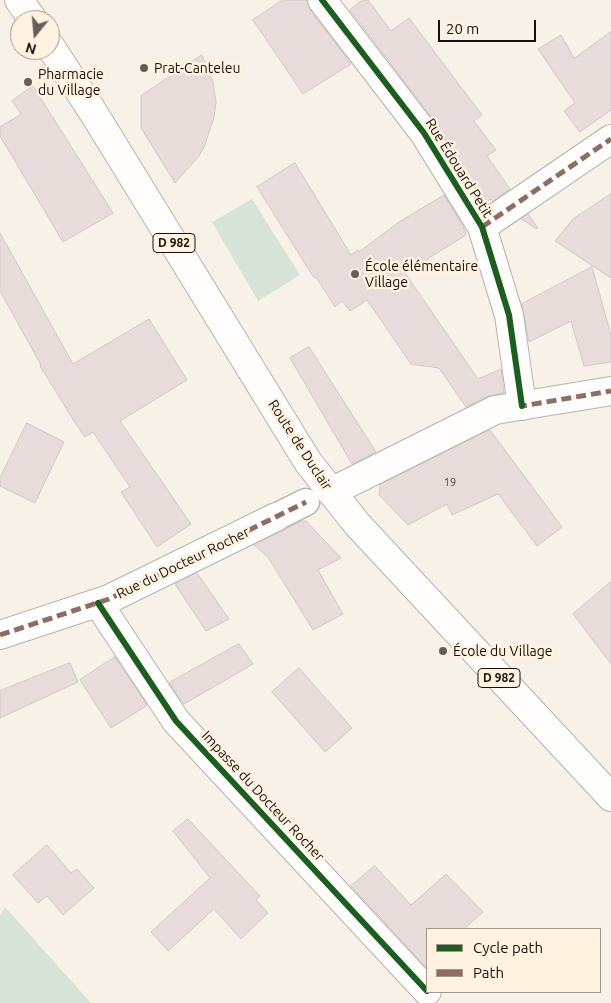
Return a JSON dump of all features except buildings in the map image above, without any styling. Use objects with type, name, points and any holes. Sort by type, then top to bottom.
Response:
[{"type":"street","name":"Rue Édouard Petit","points":[[322,0],[424,133],[482,227],[509,315],[522,406]]},
{"type":"street","name":"Route de Duclair","points":[[59,60],[308,462],[356,524],[611,797]]},
{"type":"street","points":[[482,227],[611,139]]},
{"type":"street","points":[[332,492],[495,410],[611,390]]},
{"type":"street","name":"Rue du Docteur Rocher","points":[[0,635],[109,599],[306,502]]},
{"type":"street","name":"Impasse du Docteur Rocher","points":[[98,603],[176,720],[426,991]]},
{"type":"street","name":"Impasse du Docteur Rocher","points":[[428,993],[438,1003]]},
{"type":"green space","points":[[252,199],[300,275],[258,301],[212,222]]},
{"type":"green space","points":[[5,907],[91,1003],[0,1003],[0,916]]},
{"type":"marked path","points":[[482,227],[611,139]]},
{"type":"marked path","points":[[521,401],[522,406],[611,391]]},
{"type":"marked path","points":[[0,635],[109,599],[306,502]]},
{"type":"cycle path","points":[[322,0],[424,133],[482,227],[509,315],[522,406]]},
{"type":"cycle path","points":[[98,603],[176,721],[426,990]]},
{"type":"place","name":"Prat-Canteleu","points":[[144,68]]},
{"type":"place","name":"Pharmacie du Village","points":[[28,82]]},
{"type":"place","name":"École élémentaire Village","points":[[355,274]]},
{"type":"place","name":"École du Village","points":[[443,651]]}]
